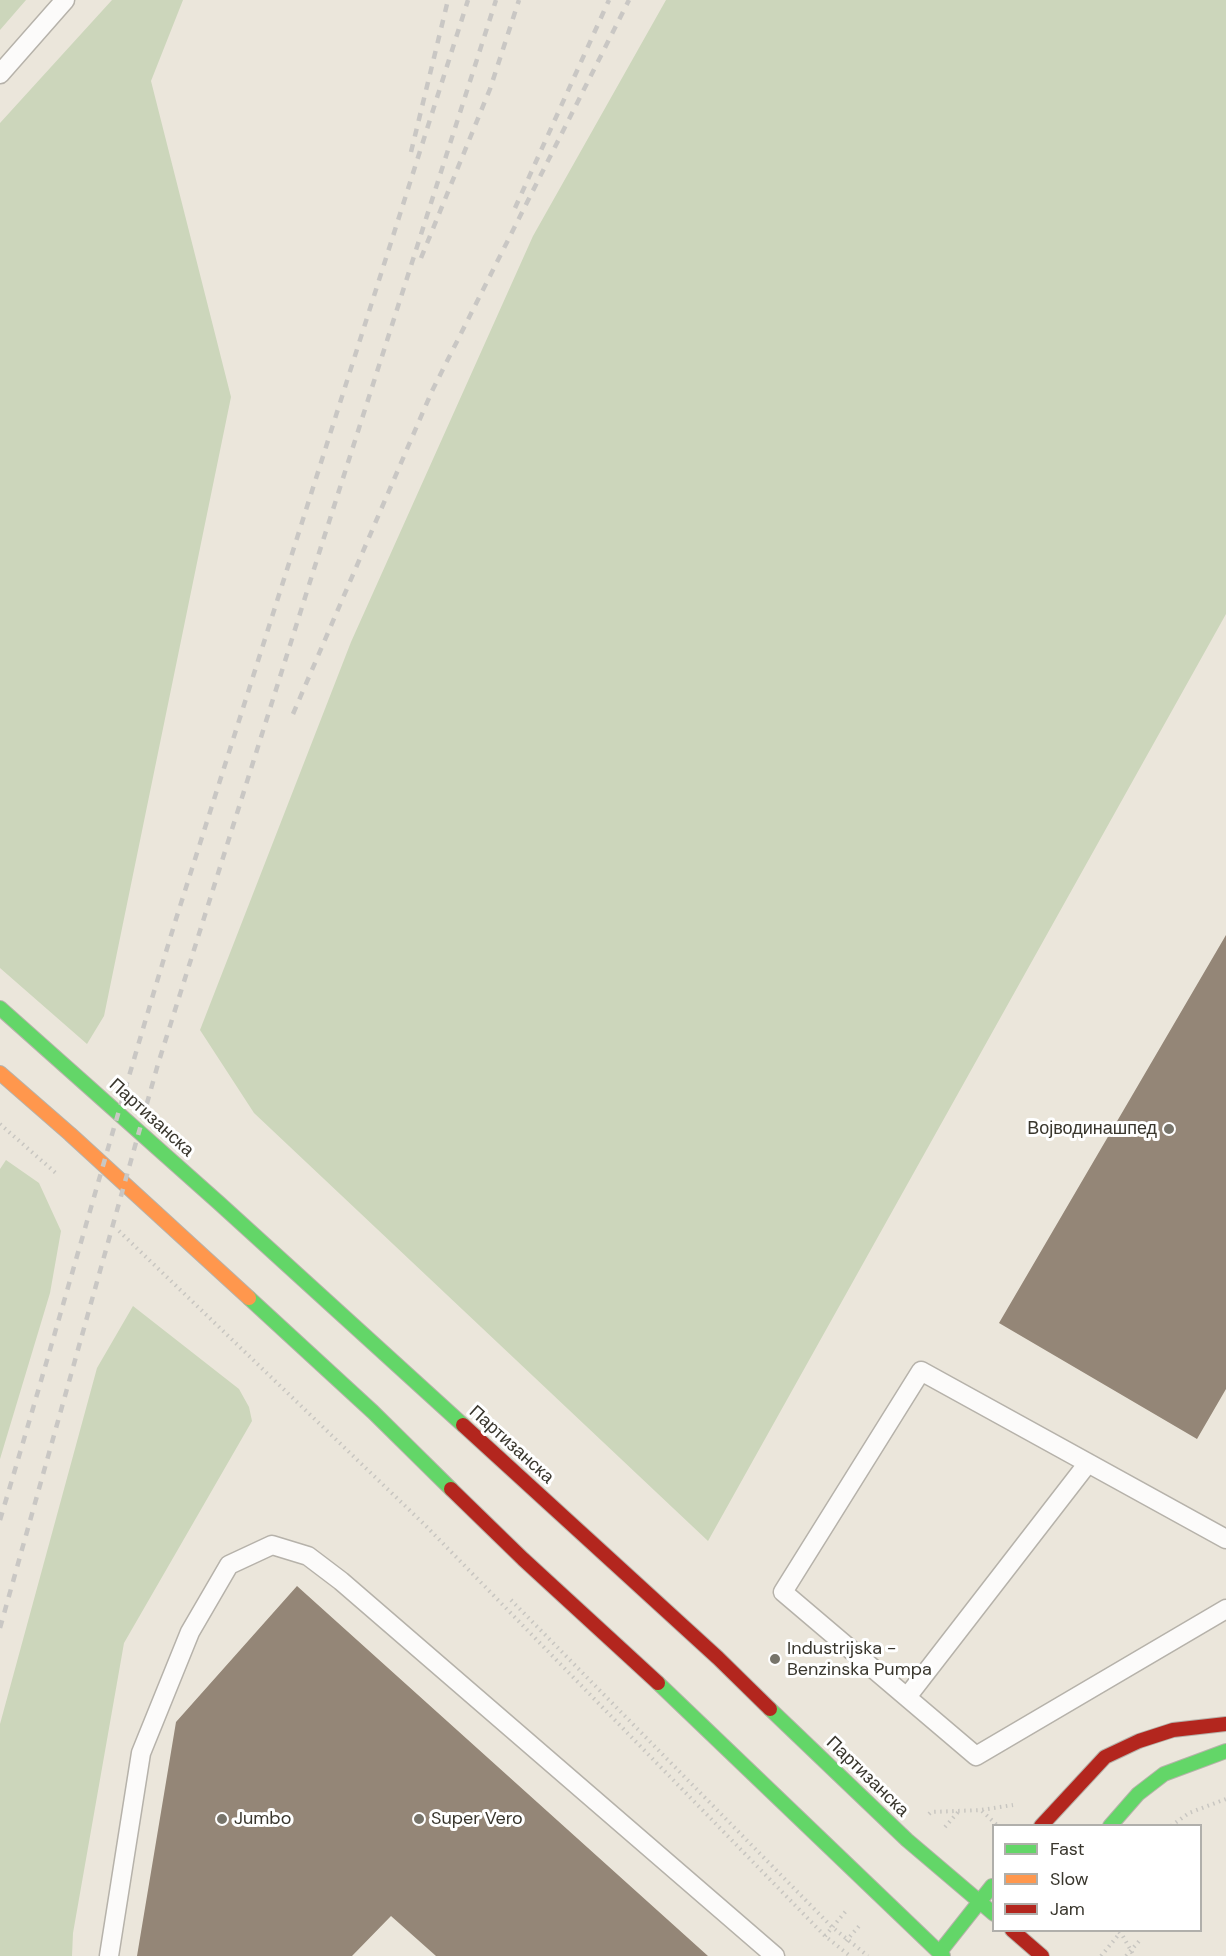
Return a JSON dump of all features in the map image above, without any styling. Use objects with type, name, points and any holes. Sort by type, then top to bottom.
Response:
[{"type":"main road","name":"Партизанска","points":[[0,1008],[228,1211],[709,1650],[907,1840],[992,1913]]},
{"type":"main road","points":[[0,1073],[70,1134],[373,1412],[523,1559],[667,1692],[940,1955],[992,1886]]},
{"type":"main road","points":[[1043,1824],[1105,1757],[1139,1741],[1173,1730],[1226,1724]]},
{"type":"main road","points":[[1112,1824],[1145,1788],[1171,1771],[1226,1751]]},
{"type":"main road","points":[[1024,1940],[1042,1956]]},
{"type":"lane","points":[[0,74],[65,0]]},
{"type":"lane","points":[[1226,1539],[921,1371],[783,1592],[976,1756],[1226,1609]]},
{"type":"lane","points":[[907,1697],[1088,1463]]},
{"type":"lane","points":[[109,1956],[141,1753],[190,1632],[229,1565],[272,1545],[308,1556],[341,1581],[775,1956]]},
{"type":"path","points":[[0,1124],[66,1182]]},
{"type":"path","points":[[117,1228],[426,1526],[825,1936],[850,1956]]},
{"type":"path","points":[[510,1599],[832,1927],[868,1956]]},
{"type":"path","points":[[1174,1824],[1188,1813],[1226,1799]]},
{"type":"path","points":[[931,1812],[981,1810],[1014,1804]]},
{"type":"path","points":[[981,1810],[996,1824]]},
{"type":"path","points":[[1101,1956],[1118,1932]]},
{"type":"path","points":[[1120,1932],[1134,1956]]},
{"type":"path","points":[[1126,1956],[1141,1939]]},
{"type":"green space","points":[[0,0],[26,0],[0,30]]},
{"type":"green space","points":[[112,0],[183,0],[151,81],[231,397],[104,1016],[87,1044],[0,968],[0,123]]},
{"type":"green space","points":[[666,0],[1226,0],[1226,614],[708,1541],[254,1113],[200,1030],[351,642],[533,236]]},
{"type":"green space","points":[[6,1160],[39,1183],[61,1231],[50,1293],[0,1459],[0,1169]]},
{"type":"green space","points":[[133,1306],[239,1389],[249,1407],[252,1421],[124,1643],[73,1933],[72,1956],[0,1956],[0,1724],[97,1368]]},
{"type":"building","name":"Војводинашпед","points":[[1226,935],[1226,1389],[1197,1439],[999,1323]]},
{"type":"building","name":"Super Vero","points":[[297,1586],[708,1956],[436,1956],[391,1916],[352,1956],[137,1956],[176,1722]]},
{"type":"railway","points":[[411,152],[448,0]]},
{"type":"railway","points":[[0,1520],[176,919],[468,0]]},
{"type":"railway","points":[[0,1628],[158,1064],[496,0]]},
{"type":"railway","points":[[421,258],[490,89],[519,0]]},
{"type":"railway","points":[[515,208],[609,0]]},
{"type":"railway","points":[[293,714],[432,391],[629,0]]},
{"type":"traffic: fast","points":[[0,1008],[463,1425]]},
{"type":"traffic: fast","points":[[249,1298],[373,1412],[451,1489]]},
{"type":"traffic: fast","points":[[658,1683],[943,1956]]},
{"type":"traffic: fast","points":[[770,1709],[907,1840],[992,1912]]},
{"type":"traffic: fast","points":[[1112,1824],[1138,1794],[1164,1774],[1226,1751]]},
{"type":"traffic: fast","points":[[939,1953],[992,1886]]},
{"type":"traffic: slow","points":[[0,1073],[249,1298]]},
{"type":"traffic: jam","points":[[463,1425],[718,1658],[770,1709]]},
{"type":"traffic: jam","points":[[451,1489],[523,1559],[658,1683]]},
{"type":"traffic: jam","points":[[1043,1824],[1105,1757],[1139,1741],[1173,1730],[1226,1724]]},
{"type":"traffic: jam","points":[[1014,1932],[1042,1956]]},
{"type":"place","name":"Војводинашпед","points":[[1169,1129]]},
{"type":"place","name":"Industrijska - Benzinska Pumpa","points":[[775,1659]]},
{"type":"place","name":"Jumbo","points":[[222,1819]]},
{"type":"place","name":"Super Vero","points":[[419,1819]]}]
